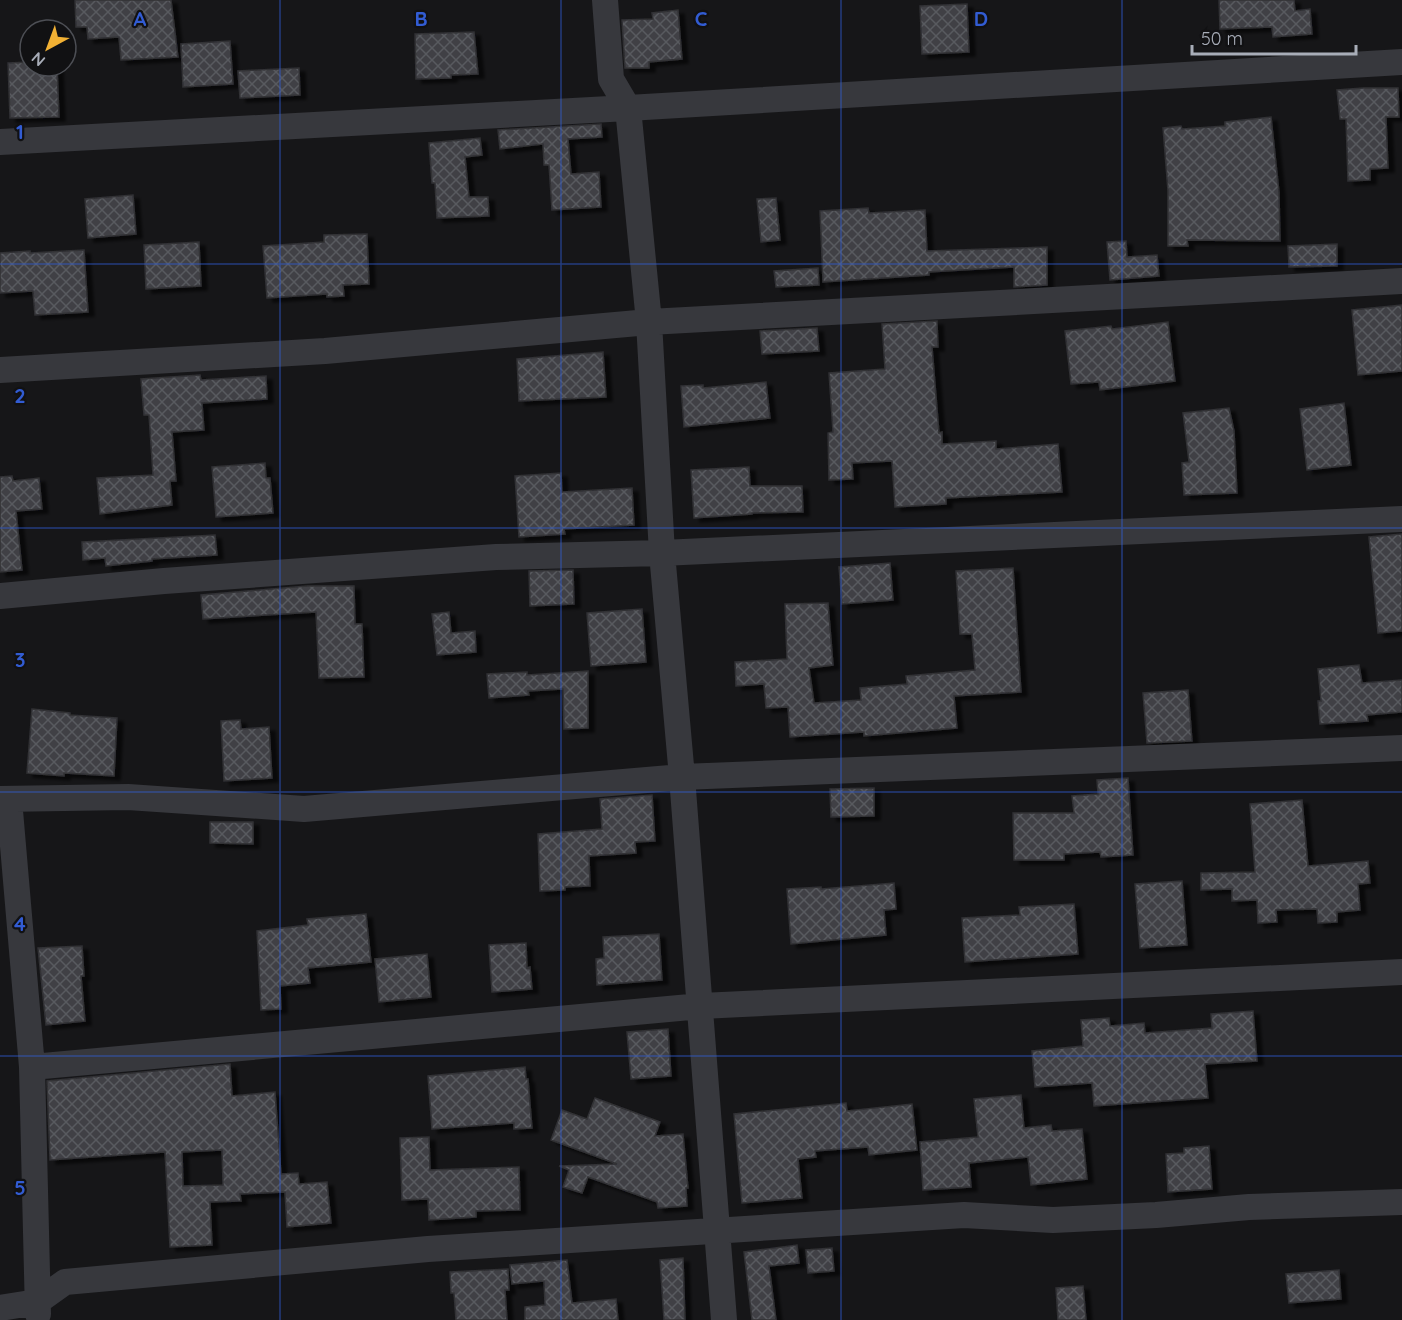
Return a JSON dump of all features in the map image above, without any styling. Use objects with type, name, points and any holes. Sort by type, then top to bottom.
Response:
[{"type":"street","points":[[605,0],[611,79],[628,108],[648,322],[662,553],[701,1006],[724,1320]]},
{"type":"street","points":[[0,142],[628,108],[1402,62]]},
{"type":"street","points":[[0,370],[325,351],[648,322],[1402,281]]},
{"type":"street","points":[[0,596],[164,580],[496,557],[662,553],[1402,519]]},
{"type":"street","points":[[38,1311],[32,1066],[4,799],[128,797],[304,809],[682,777],[1402,748]]},
{"type":"street","points":[[32,1066],[701,1006],[1402,972]]},
{"type":"street","points":[[38,1311],[65,1282],[392,1251],[964,1215],[1053,1220],[1156,1215],[1249,1207],[1402,1202]]},
{"type":"street","points":[[0,1308],[38,1311]]},
{"type":"building","points":[[75,0],[171,0],[178,57],[121,60],[119,37],[88,39],[87,27],[78,27],[78,18],[76,18]]},
{"type":"building","points":[[1219,0],[1294,0],[1295,11],[1310,9],[1312,34],[1273,37],[1272,27],[1220,29]]},
{"type":"building","points":[[967,4],[969,52],[922,54],[920,6]]},
{"type":"building","points":[[678,10],[682,59],[649,62],[649,68],[625,68],[622,20],[653,19],[652,13]]},
{"type":"building","points":[[474,32],[478,74],[451,75],[451,78],[416,79],[415,34]]},
{"type":"building","points":[[230,41],[233,84],[183,87],[181,44]]},
{"type":"building","points":[[8,63],[18,63],[18,78],[57,78],[59,117],[10,118]]},
{"type":"building","points":[[299,68],[300,95],[240,98],[238,71]]},
{"type":"building","points":[[1398,88],[1399,117],[1386,117],[1388,168],[1370,169],[1370,180],[1348,181],[1346,119],[1340,119],[1337,90]]},
{"type":"building","points":[[1271,117],[1279,192],[1280,241],[1187,240],[1188,246],[1168,246],[1168,191],[1163,128],[1225,126],[1225,122]]},
{"type":"building","points":[[601,124],[602,137],[568,139],[571,174],[599,172],[601,207],[552,210],[549,165],[544,165],[543,144],[500,149],[498,130]]},
{"type":"building","points":[[480,138],[482,155],[465,157],[469,197],[488,197],[489,216],[437,218],[429,143]]},
{"type":"building","points":[[133,195],[136,234],[88,238],[85,199]]},
{"type":"building","points":[[776,198],[780,240],[761,242],[757,199]]},
{"type":"building","points":[[868,208],[869,213],[925,210],[927,251],[1047,247],[1047,285],[1014,287],[1014,267],[823,282],[820,211]]},
{"type":"building","points":[[367,234],[369,284],[343,285],[344,296],[327,297],[327,294],[267,298],[263,246],[324,242],[324,235]]},
{"type":"building","points":[[1126,241],[1127,257],[1157,255],[1159,276],[1110,280],[1107,242]]},
{"type":"building","points":[[199,242],[201,286],[146,289],[144,245]]},
{"type":"building","points":[[1337,244],[1337,266],[1289,267],[1288,246]]},
{"type":"building","points":[[84,250],[88,312],[35,315],[33,291],[0,293],[0,253]]},
{"type":"building","points":[[818,268],[819,285],[776,287],[774,271]]},
{"type":"building","points":[[1402,305],[1402,371],[1358,375],[1352,310]]},
{"type":"building","points":[[937,321],[938,347],[932,347],[939,433],[942,432],[942,444],[996,441],[996,449],[1058,444],[1062,492],[946,498],[946,504],[895,507],[892,461],[852,463],[853,479],[829,480],[828,433],[833,432],[829,373],[885,369],[882,324]]},
{"type":"building","points":[[1168,322],[1175,381],[1100,390],[1099,382],[1071,384],[1065,331],[1111,326],[1112,329]]},
{"type":"building","points":[[817,328],[819,351],[762,354],[760,331]]},
{"type":"building","points":[[603,352],[606,397],[519,401],[517,359]]},
{"type":"building","points":[[200,375],[201,380],[266,376],[267,399],[202,403],[204,430],[172,432],[176,481],[170,481],[172,505],[100,514],[97,478],[153,475],[149,415],[144,415],[141,379]]},
{"type":"building","points":[[766,382],[770,418],[684,427],[681,386],[703,385],[703,388]]},
{"type":"building","points":[[1344,403],[1351,465],[1307,470],[1300,409]]},
{"type":"building","points":[[1229,408],[1234,431],[1237,493],[1184,495],[1182,463],[1189,462],[1183,413]]},
{"type":"building","points":[[265,463],[266,478],[270,478],[273,513],[216,517],[212,467]]},
{"type":"building","points":[[749,467],[750,486],[802,486],[803,512],[752,513],[694,518],[691,470]]},
{"type":"building","points":[[561,473],[562,492],[632,488],[634,525],[564,529],[565,534],[519,537],[515,476]]},
{"type":"building","points":[[12,476],[13,481],[39,478],[42,509],[16,511],[22,570],[0,572],[0,477]]},
{"type":"building","points":[[1402,534],[1402,631],[1378,633],[1369,537]]},
{"type":"building","points":[[215,535],[217,555],[152,559],[152,561],[106,566],[105,558],[83,560],[82,542]]},
{"type":"building","points":[[890,563],[893,600],[842,604],[839,567]]},
{"type":"building","points":[[1013,568],[1021,692],[954,696],[957,728],[864,736],[864,732],[790,737],[788,707],[766,708],[764,684],[736,686],[735,662],[787,659],[785,604],[828,603],[833,665],[809,668],[814,703],[861,700],[860,688],[907,684],[906,676],[975,670],[972,634],[960,634],[956,571]]},
{"type":"building","points":[[573,570],[574,604],[530,606],[529,571]]},
{"type":"building","points":[[307,586],[354,586],[355,624],[362,624],[364,677],[319,678],[316,612],[203,619],[201,595]]},
{"type":"building","points":[[642,609],[646,662],[591,666],[587,613]]},
{"type":"building","points":[[449,612],[451,633],[475,631],[476,652],[437,655],[432,614]]},
{"type":"building","points":[[1359,665],[1362,683],[1402,680],[1402,712],[1367,715],[1368,721],[1320,724],[1318,701],[1321,701],[1318,669]]},
{"type":"building","points":[[588,671],[588,728],[564,729],[563,689],[528,691],[529,695],[489,698],[487,674],[527,672],[527,675]]},
{"type":"building","points":[[1188,690],[1192,741],[1147,743],[1143,693]]},
{"type":"building","points":[[32,709],[70,713],[70,715],[117,718],[114,776],[27,773]]},
{"type":"building","points":[[240,720],[241,729],[269,727],[272,778],[224,781],[221,721]]},
{"type":"building","points":[[1128,778],[1133,855],[1101,857],[1100,852],[1064,854],[1064,860],[1014,860],[1013,813],[1074,813],[1072,796],[1098,794],[1097,780]]},
{"type":"building","points":[[874,788],[874,816],[831,817],[830,789]]},
{"type":"building","points":[[652,795],[655,841],[635,842],[636,853],[589,856],[590,886],[540,891],[538,834],[602,829],[600,799]]},
{"type":"building","points":[[1302,800],[1308,866],[1368,861],[1370,883],[1358,884],[1360,910],[1337,912],[1337,922],[1318,923],[1317,909],[1276,910],[1277,922],[1258,923],[1257,900],[1232,901],[1232,889],[1201,890],[1201,873],[1255,872],[1250,804]]},
{"type":"building","points":[[210,822],[253,822],[253,844],[210,843]]},
{"type":"building","points":[[1182,881],[1187,945],[1140,948],[1135,884]]},
{"type":"building","points":[[894,883],[896,909],[884,910],[886,935],[791,944],[787,889],[821,887],[821,889]]},
{"type":"building","points":[[1074,904],[1078,954],[965,962],[962,918],[1020,915],[1019,907]]},
{"type":"building","points":[[366,914],[371,962],[308,968],[310,983],[280,986],[281,1009],[261,1010],[257,931],[308,925],[307,919]]},
{"type":"building","points":[[659,934],[662,980],[597,985],[596,959],[604,958],[603,937]]},
{"type":"building","points":[[526,943],[527,968],[530,967],[532,989],[492,992],[489,945]]},
{"type":"building","points":[[82,946],[84,976],[81,976],[85,1021],[46,1025],[38,948]]},
{"type":"building","points":[[427,954],[431,997],[379,1002],[375,959]]},
{"type":"building","points":[[1253,1011],[1257,1061],[1205,1064],[1208,1098],[1094,1106],[1092,1083],[1035,1087],[1032,1051],[1083,1046],[1081,1020],[1109,1018],[1110,1026],[1144,1023],[1145,1033],[1212,1028],[1211,1014]]},
{"type":"building","points":[[668,1029],[671,1076],[631,1079],[627,1032]]},
{"type":"building","points":[[230,1064],[232,1096],[275,1092],[281,1174],[298,1173],[299,1184],[327,1182],[331,1223],[287,1227],[285,1192],[240,1194],[241,1201],[210,1202],[212,1245],[170,1247],[165,1152],[50,1160],[47,1081]],"holes":[[[222,1150],[223,1185],[183,1186],[182,1152]]]},
{"type":"building","points":[[525,1067],[532,1128],[514,1129],[514,1123],[432,1129],[428,1076]]},
{"type":"building","points":[[1021,1095],[1024,1128],[1051,1125],[1052,1131],[1082,1129],[1087,1179],[1031,1185],[1028,1157],[969,1163],[971,1187],[923,1190],[920,1142],[978,1137],[974,1099]]},
{"type":"building","points":[[595,1098],[660,1122],[655,1136],[683,1134],[688,1188],[686,1188],[687,1206],[658,1208],[657,1202],[588,1177],[582,1193],[563,1187],[569,1170],[559,1166],[617,1164],[551,1140],[562,1110],[587,1119]]},
{"type":"building","points":[[846,1103],[847,1111],[912,1104],[917,1150],[869,1155],[868,1147],[815,1151],[816,1157],[798,1159],[802,1198],[742,1203],[734,1114]]},
{"type":"building","points":[[429,1137],[430,1170],[519,1167],[520,1210],[476,1211],[476,1217],[429,1220],[428,1199],[402,1200],[400,1138]]},
{"type":"building","points":[[1209,1146],[1212,1189],[1168,1192],[1166,1154],[1184,1153],[1184,1148]]},
{"type":"building","points":[[797,1245],[799,1263],[769,1266],[776,1320],[752,1320],[744,1252]]},
{"type":"building","points":[[832,1248],[834,1271],[808,1273],[806,1250]]},
{"type":"building","points":[[683,1258],[685,1320],[664,1320],[660,1260]]},
{"type":"building","points":[[567,1260],[572,1303],[616,1299],[618,1320],[525,1320],[525,1307],[545,1305],[544,1281],[512,1284],[510,1265]]},
{"type":"building","points":[[508,1269],[509,1290],[505,1290],[507,1320],[456,1320],[450,1272]]},
{"type":"building","points":[[1339,1270],[1341,1299],[1289,1303],[1286,1274]]},
{"type":"building","points":[[1083,1286],[1086,1320],[1058,1320],[1056,1288]]}]
